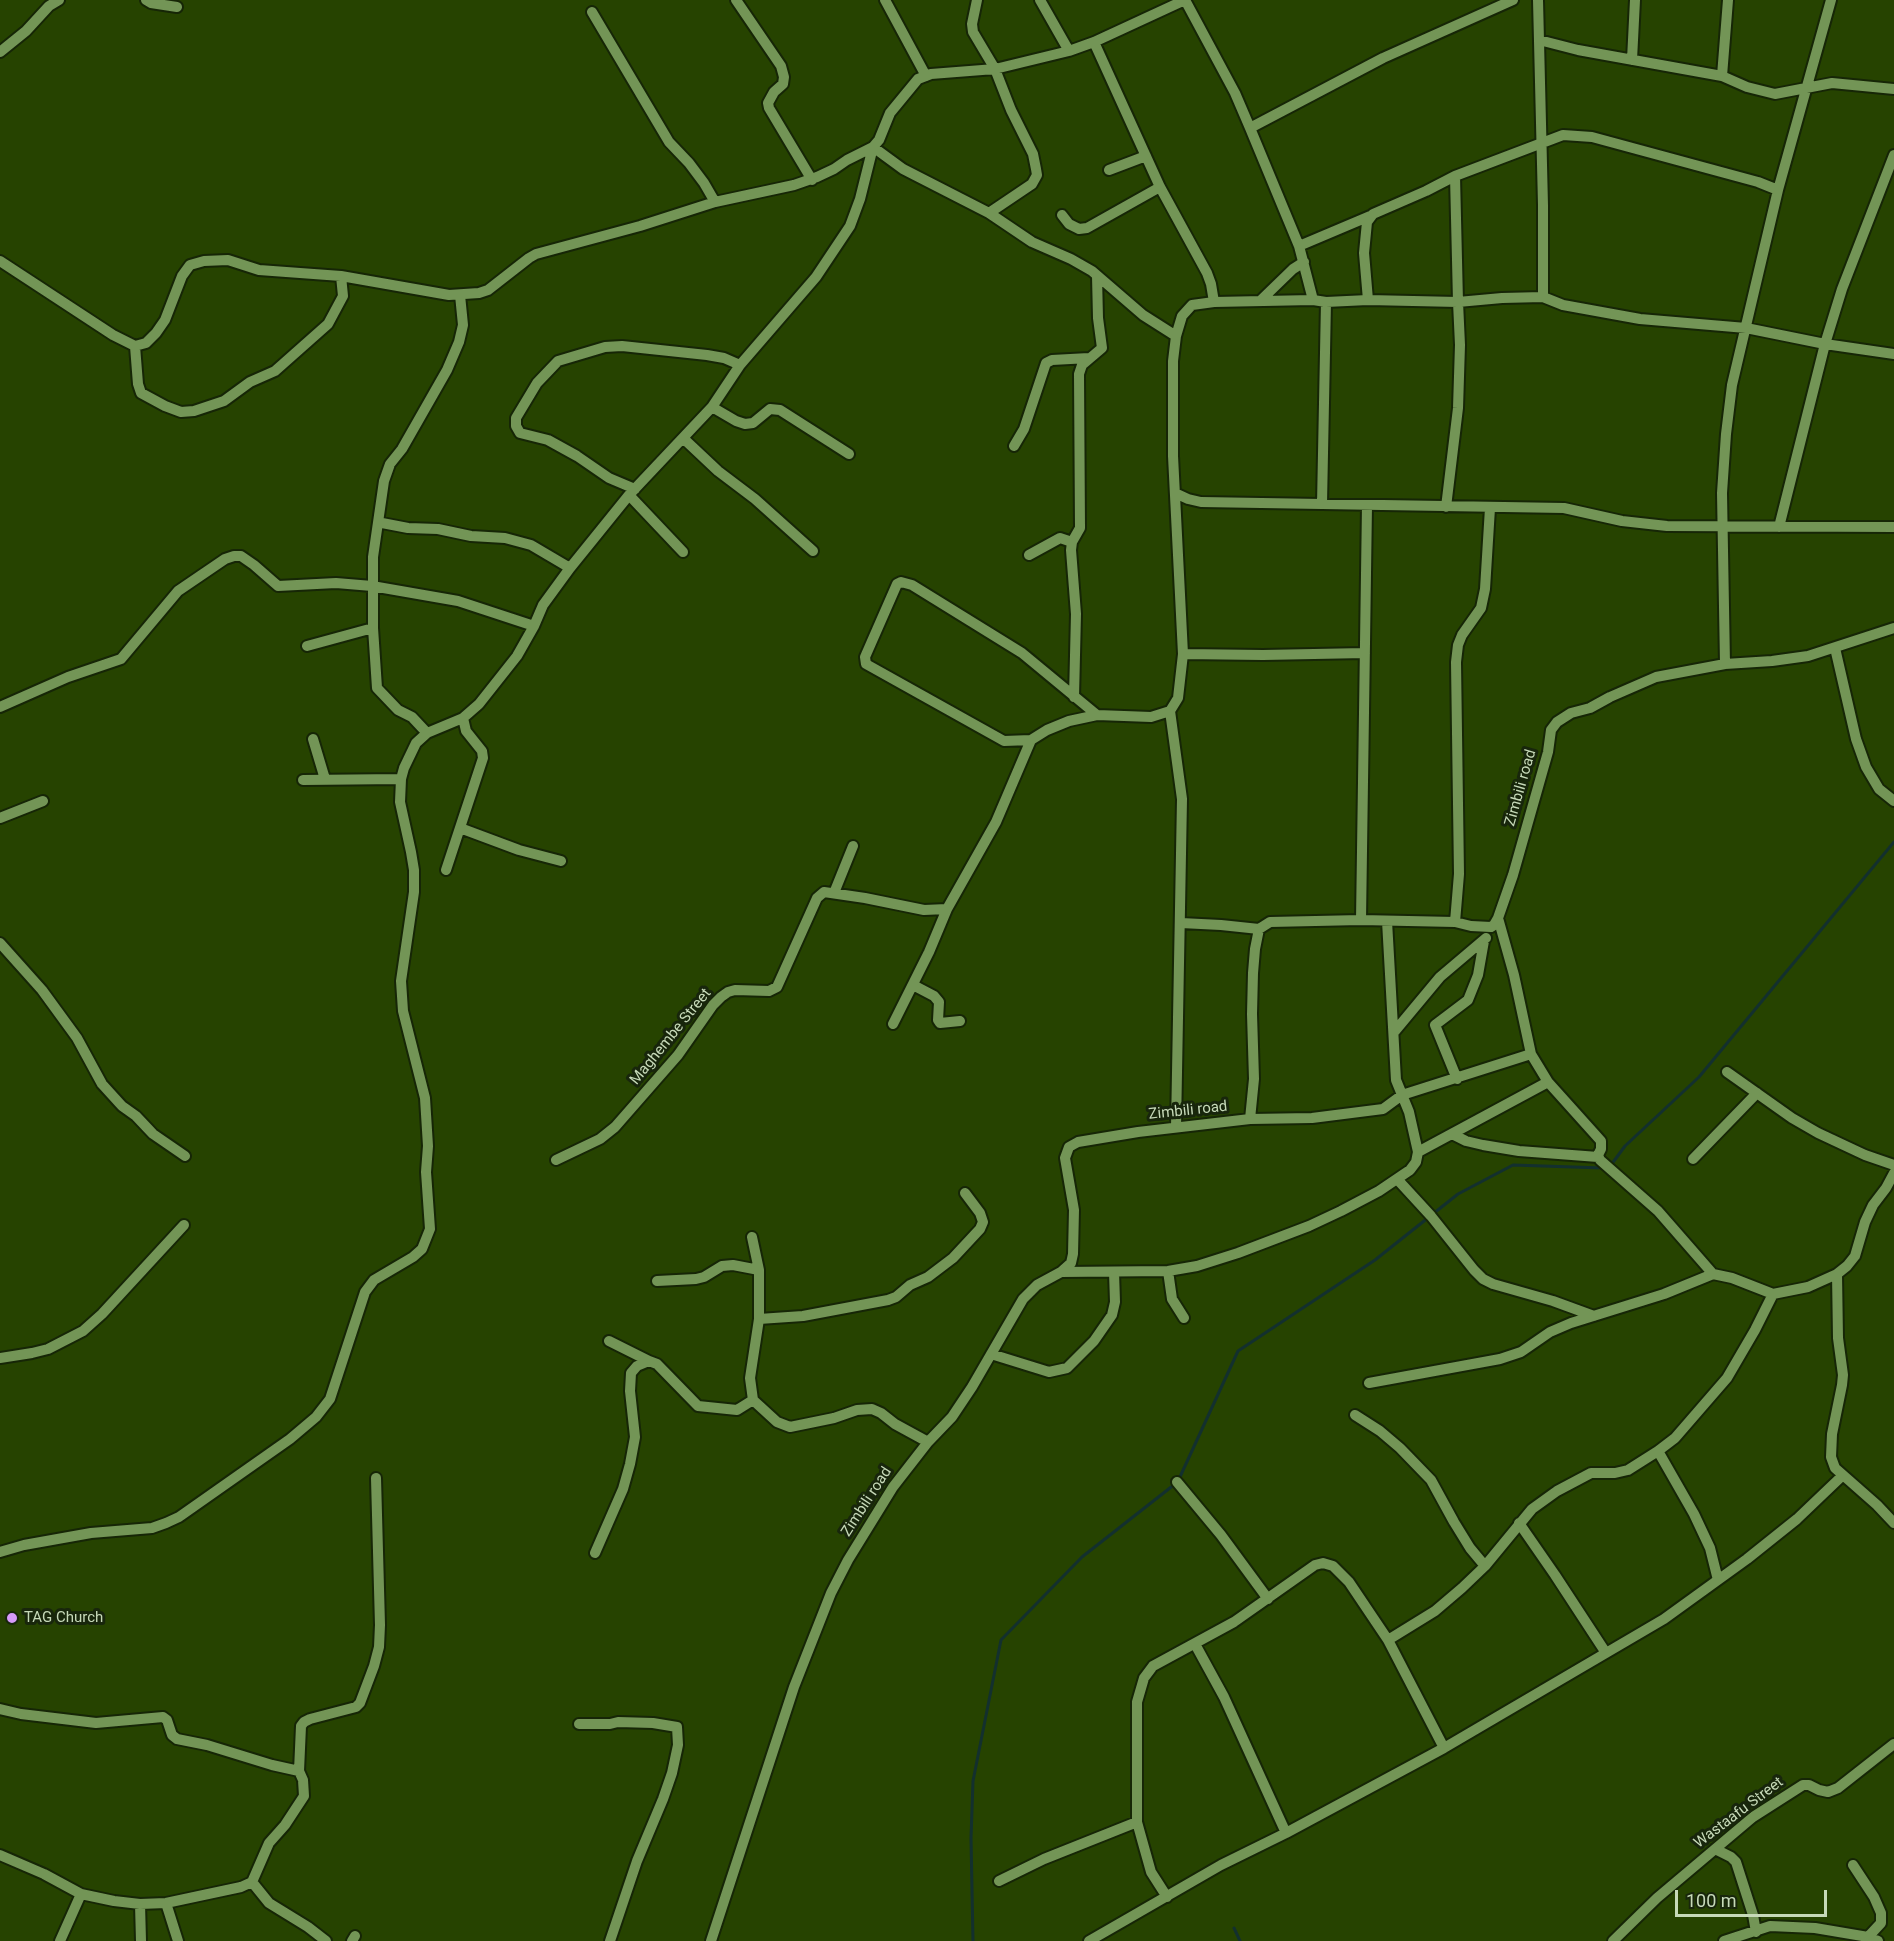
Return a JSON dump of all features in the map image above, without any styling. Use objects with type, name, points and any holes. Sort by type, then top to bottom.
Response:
[{"type":"street","points":[[0,52],[26,31],[49,6],[59,0]]},
{"type":"street","points":[[147,0],[151,3],[177,7]]},
{"type":"street","points":[[736,0],[781,66],[783,84],[774,92],[768,103],[769,108],[812,180]]},
{"type":"street","points":[[885,0],[926,76]]},
{"type":"street","points":[[977,0],[972,29],[995,69],[1036,165],[1036,175],[1032,184],[989,213]]},
{"type":"street","points":[[1040,0],[1069,51]]},
{"type":"street","points":[[0,261],[113,335],[135,346],[146,343],[165,320],[182,276],[190,265],[204,261],[228,260],[259,270],[341,276],[449,295],[471,295],[488,290],[537,254],[640,226],[715,202],[812,180],[873,147],[879,140],[890,113],[918,79],[931,74],[995,69],[1069,51],[1094,42],[1185,0],[1230,83],[1250,128],[1299,246],[1312,300]]},
{"type":"street","points":[[1250,128],[1383,58],[1513,0]]},
{"type":"street","points":[[1538,0],[1543,297]]},
{"type":"street","points":[[1632,60],[1635,0]]},
{"type":"street","points":[[1722,76],[1728,0]]},
{"type":"street","points":[[1725,664],[1722,526],[1727,424],[1732,385],[1778,190],[1831,0]]},
{"type":"street","points":[[592,12],[669,142],[699,176],[715,202]]},
{"type":"street","points":[[1539,40],[1578,50],[1722,76],[1747,87],[1775,94],[1832,83],[1894,89]]},
{"type":"street","points":[[1094,42],[1160,187],[1207,273],[1212,284],[1214,302]]},
{"type":"street","points":[[1299,246],[1371,216],[1455,176],[1563,135],[1592,137],[1758,182],[1778,190]]},
{"type":"street","points":[[873,147],[903,169],[989,213],[1032,242],[1071,259],[1097,276],[1143,315],[1176,336]]},
{"type":"street","points":[[0,1552],[24,1545],[91,1533],[152,1528],[179,1517],[290,1439],[316,1418],[330,1399],[362,1300],[369,1286],[374,1280],[413,1257],[422,1249],[430,1229],[426,1172],[428,1146],[425,1098],[403,1011],[401,981],[414,892],[414,870],[400,802],[404,768],[416,743],[427,733],[463,718],[479,704],[517,656],[543,605],[570,568],[632,492],[712,407],[740,365],[816,277],[850,226],[861,199],[873,147]]},
{"type":"street","points":[[1779,527],[1825,344],[1842,289],[1894,155]]},
{"type":"street","points":[[1109,170],[1146,156]]},
{"type":"street","points":[[1446,507],[1458,408],[1460,345],[1455,176]]},
{"type":"street","points":[[1062,214],[1069,224],[1079,229],[1087,228],[1160,187]]},
{"type":"street","points":[[1368,300],[1364,253],[1367,222],[1371,216]]},
{"type":"street","points":[[1260,301],[1293,269],[1304,262]]},
{"type":"street","points":[[135,346],[138,384],[141,393],[181,412],[194,411],[224,401],[250,382],[275,371],[328,324],[343,296],[341,276]]},
{"type":"street","points":[[1074,697],[1076,614],[1071,550],[1072,542],[1080,528],[1080,369],[1089,358],[1099,352],[1102,344],[1098,318],[1097,276]]},
{"type":"street","points":[[427,733],[412,717],[398,710],[377,688],[373,628],[373,557],[384,481],[390,464],[402,449],[447,370],[459,342],[463,325],[460,295]]},
{"type":"street","points":[[1176,1127],[1182,799],[1170,711],[1178,698],[1183,654],[1175,493],[1173,361],[1176,336],[1182,316],[1192,305],[1214,302],[1312,300],[1326,302],[1368,300],[1458,302],[1543,297],[1563,305],[1640,319],[1746,327],[1825,344],[1894,354]]},
{"type":"street","points":[[1322,504],[1326,302]]},
{"type":"street","points":[[683,552],[632,492],[564,448],[548,440],[520,434],[516,426],[516,418],[537,383],[558,362],[604,348],[622,346],[707,354],[740,365]]},
{"type":"street","points":[[1014,446],[1024,429],[1046,363],[1052,360],[1089,358]]},
{"type":"street","points":[[712,407],[745,424],[753,423],[770,409],[780,410],[849,454]]},
{"type":"street","points":[[684,439],[718,471],[755,499],[813,551]]},
{"type":"street","points":[[1175,493],[1201,502],[1564,508],[1633,523],[1667,526],[1894,527]]},
{"type":"street","points":[[1361,920],[1367,505]]},
{"type":"street","points":[[1455,922],[1459,874],[1456,662],[1458,645],[1480,608],[1485,589],[1490,508]]},
{"type":"street","points":[[382,523],[471,536],[505,538],[531,545],[570,568]]},
{"type":"street","points":[[1029,555],[1060,537],[1072,542]]},
{"type":"street","points":[[0,707],[68,677],[121,659],[178,591],[225,559],[241,556],[278,586],[336,583],[372,586],[458,601],[534,626]]},
{"type":"street","points":[[1097,715],[1022,653],[912,585],[902,582],[897,584],[865,657],[866,664],[1004,741],[1031,740],[1069,721],[1097,715],[1150,717],[1170,711]]},
{"type":"street","points":[[307,646],[373,628]]},
{"type":"street","name":"Zimbili road","points":[[1484,941],[1498,918],[1541,774],[1551,730],[1557,722],[1571,713],[1590,708],[1656,677],[1725,664],[1796,658],[1835,648],[1894,628]]},
{"type":"street","points":[[1835,648],[1856,739],[1866,767],[1879,789],[1894,801]]},
{"type":"street","points":[[1183,654],[1365,653]]},
{"type":"street","points":[[446,870],[483,758],[482,751],[466,731],[463,718]]},
{"type":"street","points":[[314,740],[325,779]]},
{"type":"street","points":[[893,1024],[947,909],[996,822],[1031,740]]},
{"type":"street","points":[[303,780],[401,780]]},
{"type":"street","points":[[0,818],[43,801]]},
{"type":"street","points":[[460,828],[519,850],[561,861]]},
{"type":"street","points":[[853,846],[834,893],[924,910],[947,909]]},
{"type":"street","name":"Maghembe Street","points":[[556,1160],[600,1139],[615,1127],[678,1054],[721,997],[735,990],[769,991],[777,987],[817,898],[824,892],[834,893]]},
{"type":"street","points":[[1498,918],[1514,975],[1531,1054],[1548,1082],[1601,1141],[1598,1157]]},
{"type":"street","points":[[1180,923],[1259,929],[1270,922],[1361,920],[1455,922],[1491,927]]},
{"type":"street","points":[[1061,1272],[1168,1271],[1197,1266],[1274,1240],[1341,1211],[1410,1170],[1416,1161],[1418,1152],[1410,1112],[1396,1080],[1387,921]]},
{"type":"street","name":"Zimbili road","points":[[711,1941],[794,1687],[831,1593],[848,1560],[899,1479],[928,1442],[952,1417],[1023,1299],[1037,1285],[1061,1272],[1071,1263],[1074,1210],[1065,1158],[1069,1147],[1078,1142],[1138,1131],[1250,1119],[1254,1079],[1253,973],[1259,929]]},
{"type":"street","points":[[1456,1079],[1435,1025],[1468,1000],[1478,975],[1484,941]]},
{"type":"street","points":[[1395,1031],[1440,977],[1484,941]]},
{"type":"street","points":[[0,943],[42,990],[70,1028],[108,1091],[153,1134],[185,1156]]},
{"type":"street","points":[[913,985],[934,996],[939,1002],[938,1020],[940,1023],[960,1021]]},
{"type":"street","points":[[1250,1119],[1312,1118],[1383,1108],[1402,1095],[1531,1054]]},
{"type":"street","points":[[1727,1072],[1792,1118],[1818,1133],[1865,1155],[1894,1165]]},
{"type":"street","points":[[1418,1152],[1548,1082]]},
{"type":"street","points":[[1693,1159],[1757,1093]]},
{"type":"street","points":[[1452,1134],[1483,1145],[1519,1151],[1598,1157],[1659,1211],[1713,1274]]},
{"type":"street","points":[[1369,1383],[1500,1359],[1521,1352],[1550,1332],[1664,1294],[1713,1274],[1732,1278],[1773,1294],[1808,1287],[1837,1274],[1855,1256],[1865,1222],[1894,1173]]},
{"type":"street","points":[[1397,1179],[1483,1279],[1594,1316]]},
{"type":"street","points":[[759,1319],[803,1316],[896,1297],[910,1284],[928,1277],[953,1258],[980,1229],[983,1222],[980,1213],[965,1193]]},
{"type":"street","points":[[0,1358],[48,1349],[83,1331],[102,1314],[184,1225]]},
{"type":"street","points":[[752,1237],[759,1270],[759,1319],[750,1378],[753,1401],[777,1422],[790,1427],[825,1420],[857,1410],[872,1409],[928,1442]]},
{"type":"street","points":[[657,1281],[696,1279],[722,1266],[733,1265],[759,1270]]},
{"type":"street","points":[[1168,1271],[1172,1299],[1184,1318]]},
{"type":"street","points":[[991,1354],[1049,1372],[1067,1368],[1094,1341],[1112,1315],[1115,1302],[1114,1272]]},
{"type":"street","points":[[1837,1274],[1838,1338],[1843,1375],[1831,1457],[1835,1468],[1842,1476],[1860,1489],[1894,1523]]},
{"type":"street","points":[[1388,1640],[1435,1611],[1485,1566],[1532,1509],[1557,1491],[1591,1473],[1615,1473],[1628,1470],[1675,1438],[1720,1388],[1773,1294]]},
{"type":"street","points":[[609,1341],[657,1364],[698,1407],[737,1410],[753,1401]]},
{"type":"street","points":[[595,1553],[623,1489],[630,1464],[635,1437],[630,1391],[631,1373],[637,1366],[649,1361]]},
{"type":"street","points":[[1355,1415],[1380,1431],[1400,1448],[1431,1480],[1470,1548],[1485,1566]]},
{"type":"street","points":[[1658,1451],[1694,1514],[1710,1548],[1718,1580]]},
{"type":"street","points":[[1089,1941],[1221,1865],[1286,1833],[1444,1748],[1664,1619],[1797,1519],[1842,1476]]},
{"type":"street","points":[[0,1855],[44,1874],[81,1894],[140,1904],[166,1903],[241,1887],[252,1882],[269,1843],[285,1825],[304,1797],[300,1771],[300,1731],[304,1722],[356,1707],[363,1696],[374,1665],[379,1647],[380,1624],[376,1478]]},
{"type":"street","points":[[1178,1482],[1268,1599]]},
{"type":"street","points":[[1519,1523],[1606,1653]]},
{"type":"street","points":[[1167,1897],[1151,1872],[1137,1822],[1137,1702],[1144,1678],[1153,1666],[1234,1622],[1316,1565],[1323,1563],[1333,1566],[1349,1582],[1388,1640],[1444,1748]]},
{"type":"street","points":[[1195,1644],[1224,1697],[1286,1833]]},
{"type":"street","points":[[0,1709],[21,1714],[96,1723],[164,1717],[168,1720],[172,1735],[177,1739],[207,1744],[262,1762],[300,1771]]},
{"type":"street","points":[[579,1724],[653,1723],[677,1727],[678,1744],[672,1773],[637,1861],[610,1941]]},
{"type":"street","name":"Wastaafu Street","points":[[1613,1941],[1657,1898],[1753,1817],[1798,1787],[1809,1785],[1828,1792],[1838,1788],[1894,1744]]},
{"type":"street","points":[[999,1881],[1044,1859],[1137,1822]]},
{"type":"street","points":[[1715,1849],[1731,1857],[1736,1863],[1753,1915],[1756,1932]]},
{"type":"street","points":[[1724,1941],[1770,1926],[1815,1928],[1873,1939],[1881,1923],[1881,1913],[1874,1897],[1852,1865]]},
{"type":"street","points":[[252,1882],[269,1903],[326,1941]]},
{"type":"street","points":[[60,1941],[81,1894]]},
{"type":"street","points":[[166,1903],[178,1941]]},
{"type":"street","points":[[140,1904],[141,1941]]},
{"type":"waterway","points":[[1611,1165],[1625,1146],[1699,1077],[1894,842]]},
{"type":"waterway","points":[[1179,1479],[1238,1351],[1375,1260],[1458,1194],[1513,1165],[1603,1168]]},
{"type":"waterway","points":[[973,1941],[971,1838],[973,1781],[1001,1640],[1082,1557],[1175,1484]]},
{"type":"waterway","points":[[1234,1928],[1240,1941]]},
{"type":"place","name":"TAG Church","points":[[12,1618]]}]
